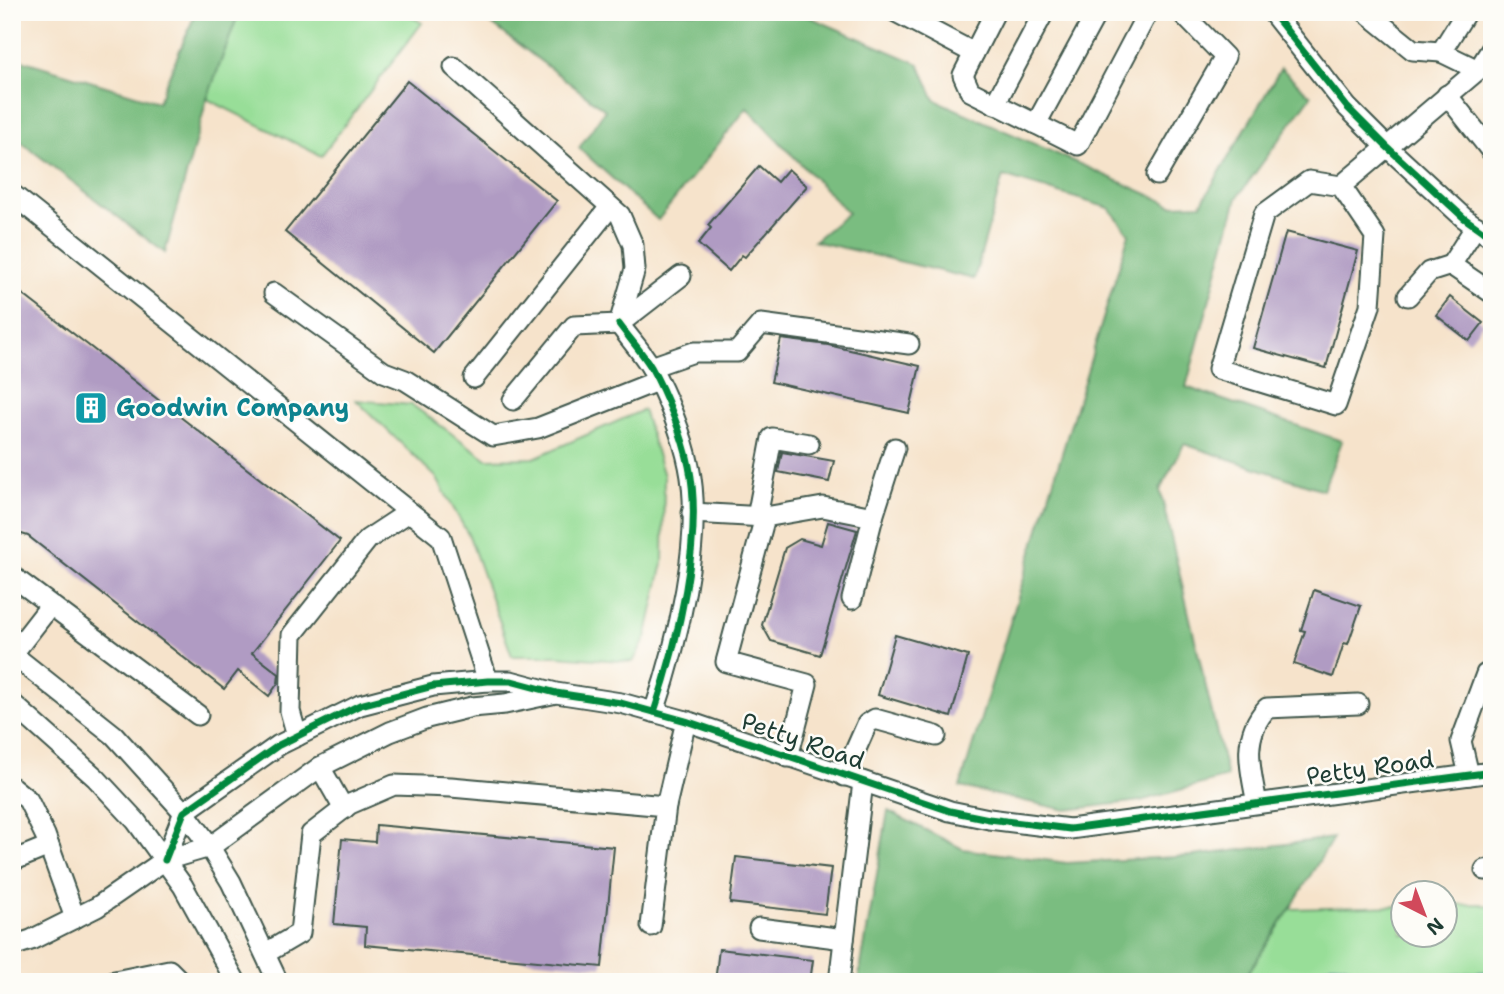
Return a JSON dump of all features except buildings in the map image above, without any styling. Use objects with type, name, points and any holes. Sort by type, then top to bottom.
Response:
[{"type":"street","points":[[896,12],[974,53]]},
{"type":"street","points":[[995,12],[963,75],[966,85],[970,91],[1078,145],[1148,12]]},
{"type":"street","points":[[995,104],[1044,12]]},
{"type":"street","points":[[1036,124],[1097,12]]},
{"type":"street","points":[[1157,175],[1225,57],[1181,12]]},
{"type":"street","points":[[1272,12],[1346,107],[1385,146],[1484,232],[1451,265],[1429,272],[1408,296]]},
{"type":"street","points":[[1366,12],[1413,50],[1441,52],[1478,70]]},
{"type":"street","points":[[1441,52],[1466,12]]},
{"type":"street","points":[[1341,186],[1478,70],[1492,48]]},
{"type":"street","points":[[454,67],[620,215],[633,245],[635,269],[619,324]]},
{"type":"street","points":[[1447,95],[1492,152]]},
{"type":"street","points":[[1309,181],[1341,186],[1375,236],[1370,306],[1336,405],[1217,369],[1264,214],[1309,181]]},
{"type":"street","points":[[12,194],[441,537],[488,681]]},
{"type":"street","points":[[474,378],[610,206]]},
{"type":"street","points":[[1451,265],[1492,293]]},
{"type":"street","points":[[513,400],[574,326],[619,324],[681,276]]},
{"type":"street","points":[[274,293],[384,372],[405,380],[493,436],[538,428],[654,374],[694,352],[737,352],[761,324],[909,344]]},
{"type":"street","points":[[619,324],[654,374],[673,416],[689,467],[693,528],[685,593],[654,712]]},
{"type":"street","points":[[788,757],[807,684],[726,662],[761,517],[772,438],[809,444]]},
{"type":"street","points":[[852,599],[873,517],[895,447]]},
{"type":"street","points":[[692,513],[761,517],[823,507],[873,517]]},
{"type":"street","points":[[297,736],[290,711],[292,635],[368,539],[409,512]]},
{"type":"street","points":[[12,576],[198,715]]},
{"type":"street","points":[[50,606],[12,655],[114,735],[184,812],[231,882],[278,982]]},
{"type":"street","points":[[1469,775],[1461,741],[1486,674],[1492,676]]},
{"type":"street","name":"Petty Road","points":[[184,812],[279,746],[360,705],[433,686],[488,681],[511,681],[556,693],[621,703],[686,721],[950,811],[989,819],[1070,829],[1492,772]]},
{"type":"street","name":"Petty Road","points":[[12,946],[32,940],[97,907],[165,860],[210,847],[320,767],[390,732],[428,718],[472,707],[505,704],[556,693]]},
{"type":"street","points":[[12,703],[109,791],[136,821],[183,886],[236,982]]},
{"type":"street","points":[[1257,803],[1248,761],[1251,734],[1267,708],[1358,704]]},
{"type":"street","points":[[844,776],[867,724],[875,719],[936,736]]},
{"type":"street","points":[[651,926],[666,806],[686,721]]},
{"type":"street","points":[[320,767],[344,809]]},
{"type":"street","points":[[839,982],[863,782]]},
{"type":"street","points":[[266,953],[300,933],[311,834],[344,809],[394,785],[451,787],[666,806]]},
{"type":"street","points":[[12,787],[29,800],[75,918]]},
{"type":"street","points":[[165,860],[184,812]]},
{"type":"street","points":[[12,861],[49,846]]},
{"type":"street","points":[[759,928],[845,939]]},
{"type":"street","points":[[110,982],[169,970],[181,982]]},
{"type":"green space","points":[[196,12],[239,12],[207,99],[165,253],[12,135],[12,57],[158,102]]},
{"type":"green space","points":[[239,12],[404,12],[422,23],[321,156],[207,99]]},
{"type":"green space","points":[[476,12],[798,12],[919,64],[935,100],[1172,205],[1201,204],[1281,68],[1311,96],[1237,198],[1186,387],[1342,441],[1323,490],[1184,444],[1160,490],[1227,777],[1140,801],[1066,810],[960,787],[1129,234],[1109,208],[1003,176],[974,279],[814,241],[848,213],[747,108],[658,220],[579,148],[605,110]]},
{"type":"green space","points":[[356,400],[412,405],[487,459],[534,458],[643,410],[664,476],[663,563],[646,638],[633,662],[557,656],[512,656],[469,536],[436,477]]},
{"type":"green space","points":[[888,811],[963,849],[1067,863],[1193,856],[1333,838],[1242,982],[858,982]]},
{"type":"green space","points":[[1481,904],[1492,908],[1492,971],[1432,977],[1407,971],[1376,977],[1343,965],[1316,971],[1312,982],[1242,982],[1290,909],[1388,906],[1388,948],[1458,948],[1458,905]]},
{"type":"water","points":[[1332,964],[1343,965],[1376,977],[1407,971],[1432,977],[1492,971],[1492,982],[1312,982],[1316,971]]},
{"type":"cycle path","points":[[1272,12],[1347,107],[1464,218],[1492,238]]},
{"type":"cycle path","points":[[619,324],[651,367],[668,402],[686,454],[693,494],[691,557],[686,590],[654,712]]},
{"type":"cycle path","points":[[165,860],[184,812],[279,745],[360,705],[433,686],[488,681],[511,681],[556,693],[621,703],[686,721],[950,811],[989,819],[1070,829],[1492,772]]},
{"type":"place","name":"Goodwin Company","points":[[91,408]]}]
